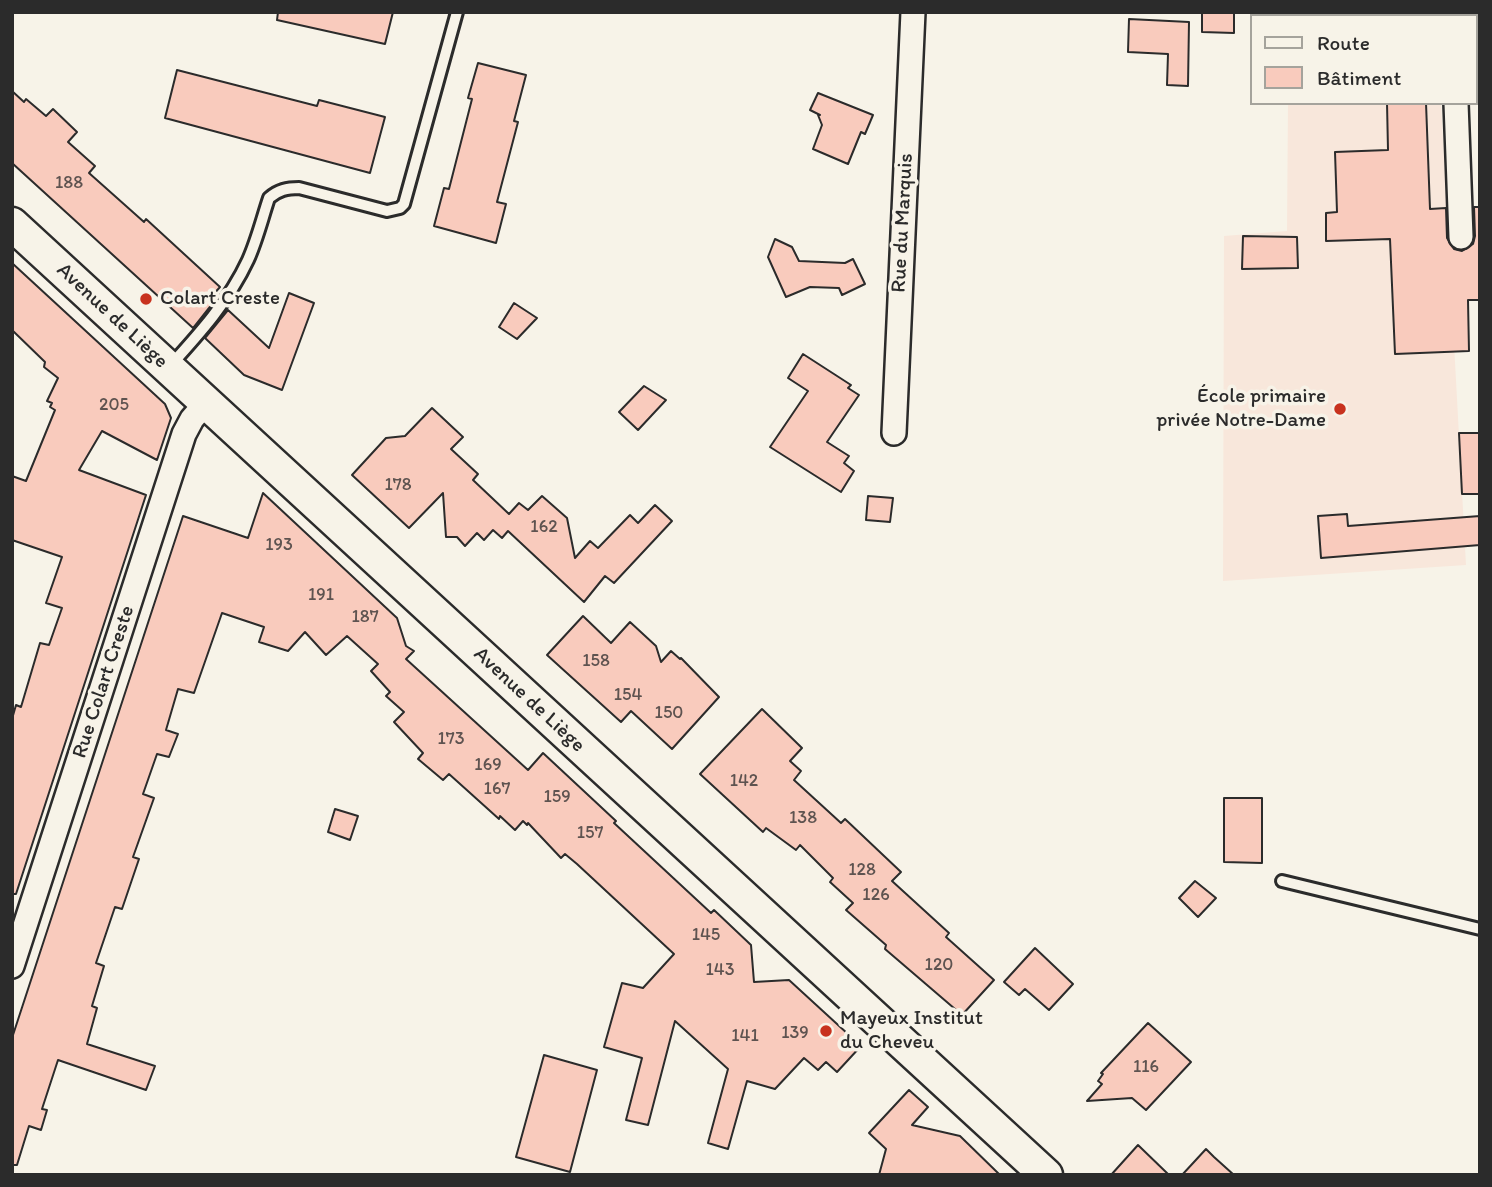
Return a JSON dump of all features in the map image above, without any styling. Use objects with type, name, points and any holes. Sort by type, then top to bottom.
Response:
[{"type":"main road","name":"Avenue de Liège","points":[[12,225],[1046,1175]]},
{"type":"street","name":"Rue du Marquis","points":[[894,433],[913,12]]},
{"type":"street","points":[[1456,105],[1461,237]]},
{"type":"street","name":"Rue Colart Creste","points":[[12,967],[184,434],[192,419],[206,403]]},
{"type":"lane","points":[[169,368],[203,329],[233,288],[254,244],[269,198],[274,193],[299,188],[387,211],[400,208],[404,204],[457,12]]},
{"type":"lane","points":[[1282,881],[1480,929]]},
{"type":"shaded area","points":[[1288,12],[1436,12],[1436,14]]},
{"type":"shaded area","name":"École primaire privée Notre-Dame","points":[[1288,105],[1441,105],[1466,565],[1223,581],[1224,236],[1287,231]]},
{"type":"building","points":[[278,12],[393,12],[385,44],[277,20]]},
{"type":"building","points":[[1202,12],[1234,12],[1234,33],[1202,32]]},
{"type":"building","points":[[1129,19],[1189,22],[1188,86],[1167,85],[1168,54],[1128,52]]},
{"type":"building","points":[[478,63],[526,75],[514,121],[518,122],[497,202],[506,204],[496,243],[434,226],[444,188],[449,189],[472,99],[468,98]]},
{"type":"building","points":[[177,70],[317,106],[319,100],[385,117],[370,173],[165,118]]},
{"type":"building","points":[[12,91],[46,116],[53,109],[77,132],[68,142],[95,166],[89,173],[144,222],[146,219],[220,287],[212,296],[216,299],[193,328],[12,163]]},
{"type":"building","points":[[818,93],[873,115],[865,134],[861,132],[848,164],[813,149],[822,125],[820,115],[810,110]]},
{"type":"building","points":[[1387,105],[1426,105],[1430,209],[1446,208],[1447,238],[1454,249],[1462,251],[1473,244],[1474,207],[1480,207],[1480,300],[1468,300],[1469,351],[1395,354],[1390,239],[1326,241],[1326,213],[1337,212],[1335,152],[1388,150]]},
{"type":"building","points":[[1243,236],[1297,237],[1298,268],[1242,269]]},
{"type":"building","points":[[775,239],[792,247],[799,261],[845,263],[853,259],[865,284],[842,295],[839,288],[810,287],[786,297],[768,257]]},
{"type":"building","points":[[12,263],[165,404],[171,418],[157,460],[102,431],[79,470],[146,495],[16,894],[12,894],[12,719],[16,705],[21,707],[40,643],[49,645],[62,608],[46,603],[62,557],[12,540],[12,476],[26,481],[55,410],[50,407],[52,403],[47,401],[58,378],[44,367],[45,362],[12,330]]},
{"type":"building","points":[[289,293],[314,303],[282,390],[244,375],[205,338],[228,310],[269,348]]},
{"type":"building","points":[[514,303],[537,318],[517,339],[499,327]]},
{"type":"building","points":[[803,354],[851,385],[848,388],[859,395],[827,442],[849,456],[844,463],[854,471],[841,492],[770,447],[808,391],[788,378]]},
{"type":"building","points":[[644,386],[666,400],[638,430],[619,412]]},
{"type":"building","points":[[432,408],[463,437],[451,449],[478,474],[473,480],[509,514],[519,503],[528,510],[542,496],[567,518],[575,558],[590,541],[598,548],[630,515],[638,523],[655,505],[672,521],[614,583],[605,576],[584,602],[508,531],[502,538],[493,530],[484,540],[477,533],[465,546],[457,537],[446,537],[443,493],[409,528],[352,475],[386,438],[405,436]]},
{"type":"building","points":[[1459,433],[1480,433],[1480,494],[1462,494]]},
{"type":"building","points":[[263,493],[397,618],[406,646],[414,651],[406,659],[528,770],[543,753],[711,913],[714,910],[751,945],[754,982],[789,980],[861,1046],[837,1072],[826,1062],[818,1070],[804,1058],[775,1089],[747,1081],[728,1149],[708,1143],[728,1069],[675,1021],[648,1125],[626,1120],[642,1058],[604,1047],[622,983],[643,988],[674,954],[577,864],[565,854],[561,858],[528,823],[527,825],[523,821],[515,830],[449,774],[443,780],[418,759],[423,753],[394,722],[404,712],[386,696],[390,692],[371,671],[378,664],[347,636],[326,655],[305,632],[288,651],[259,642],[264,627],[222,613],[194,693],[178,689],[166,730],[178,734],[169,757],[157,754],[143,794],[154,798],[133,857],[139,859],[122,909],[115,907],[96,963],[104,966],[92,1006],[97,1008],[87,1044],[155,1066],[146,1090],[58,1060],[42,1109],[47,1110],[41,1130],[29,1126],[17,1165],[12,1165],[12,1038],[183,516],[248,538]]},
{"type":"building","points":[[868,496],[893,498],[890,522],[866,520]]},
{"type":"building","points":[[1347,514],[1348,526],[1480,516],[1480,545],[1321,558],[1318,516]]},
{"type":"building","points":[[583,616],[611,643],[630,622],[656,646],[661,662],[671,651],[719,697],[672,749],[631,711],[621,722],[547,655]]},
{"type":"building","points":[[762,709],[802,748],[790,761],[801,771],[794,780],[841,823],[845,819],[901,872],[892,881],[949,933],[946,937],[994,980],[962,1015],[885,949],[886,945],[846,910],[853,903],[830,882],[833,878],[800,845],[796,850],[766,828],[763,832],[700,774]]},
{"type":"building","points":[[1224,798],[1262,798],[1262,863],[1224,862]]},
{"type":"building","points":[[335,809],[358,816],[350,840],[328,832]]},
{"type":"building","points":[[1195,881],[1216,898],[1198,917],[1179,898]]},
{"type":"building","points":[[1035,948],[1073,984],[1049,1010],[1025,989],[1019,995],[1004,982]]},
{"type":"building","points":[[1148,1023],[1191,1062],[1146,1110],[1132,1098],[1087,1101],[1102,1084],[1098,1081],[1103,1074],[1101,1073]]},
{"type":"building","points":[[544,1055],[597,1070],[570,1172],[516,1157]]},
{"type":"building","points":[[909,1090],[928,1107],[912,1125],[960,1136],[1000,1175],[879,1175],[886,1149],[869,1133]]},
{"type":"building","points":[[1138,1145],[1169,1175],[1111,1175]]},
{"type":"building","points":[[1206,1149],[1214,1157],[1234,1175],[1182,1175]]},
{"type":"place","name":"Colart Creste","points":[[146,299]]},
{"type":"place","name":"École primaire privée Notre-Dame","points":[[1340,409]]},
{"type":"place","name":"Mayeux Institut du Cheveu","points":[[826,1031]]}]
